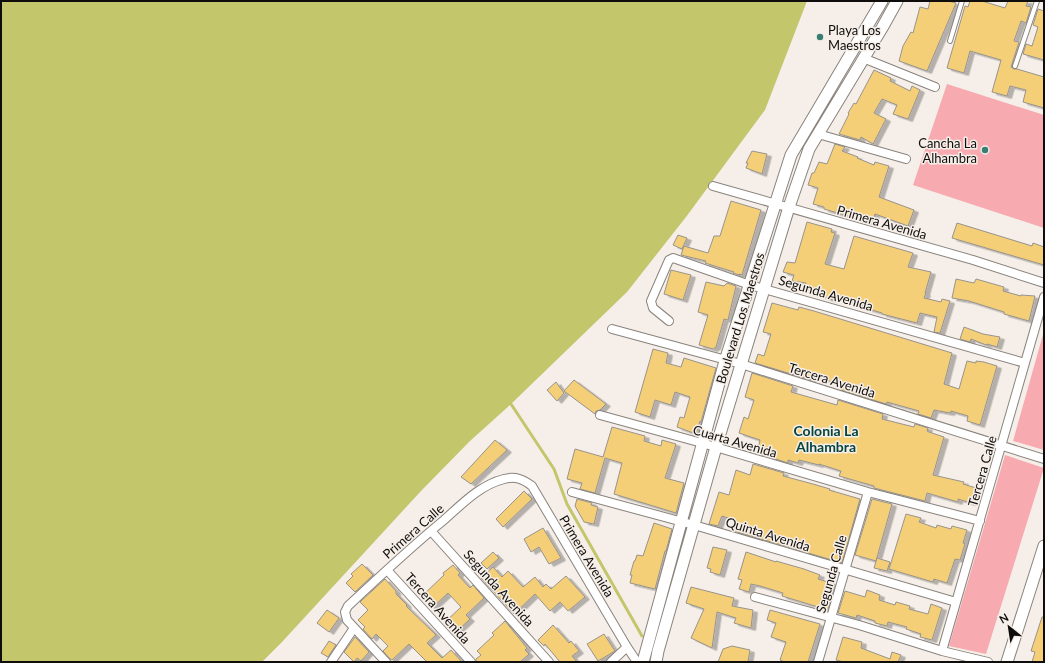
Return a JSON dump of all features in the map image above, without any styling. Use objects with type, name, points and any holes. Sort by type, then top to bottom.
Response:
[{"type":"street","name":"Boulevard Los Maestros","points":[[642,662],[725,360],[791,155],[882,1]]},
{"type":"street","name":"Boulevard Los Maestros","points":[[656,662],[716,447],[789,207],[809,149],[897,1]]},
{"type":"street","points":[[863,58],[936,87]]},
{"type":"street","points":[[818,134],[906,159]]},
{"type":"street","name":"Primera Avenida","points":[[713,186],[973,260],[1044,283]]},
{"type":"street","name":"Segunda Avenida","points":[[669,321],[652,308],[651,301],[669,260],[673,258],[750,285],[1025,363]]},
{"type":"street","name":"Tercera Calle","points":[[942,651],[1044,297]]},
{"type":"street","name":"Tercera Avenida","points":[[612,329],[741,364],[1044,459]]},
{"type":"street","name":"Cuarta Avenida","points":[[600,415],[716,447],[868,492],[980,521]]},
{"type":"street","name":"Primera Avenida","points":[[505,478],[523,480],[532,486],[627,647],[638,662]]},
{"type":"street","name":"Primera Calle","points":[[354,628],[347,620],[345,612],[348,606],[431,531],[483,487],[505,478]]},
{"type":"street","name":"Quinta Avenida","points":[[572,492],[681,521],[956,602]]},
{"type":"street","name":"Segunda Calle","points":[[818,662],[868,492]]},
{"type":"street","name":"Segunda Avenida","points":[[431,531],[549,662]]},
{"type":"street","points":[[1007,662],[1044,546]]},
{"type":"street","name":"Tercera Avenida","points":[[387,570],[471,662]]},
{"type":"street","points":[[755,597],[831,617],[942,651],[988,662]]},
{"type":"street","points":[[331,662],[354,628],[386,662]]},
{"type":"street","points":[[611,662],[627,647]]},
{"type":"lane","points":[[950,40],[962,1]]},
{"type":"lane","points":[[1015,66],[1037,1]]},
{"type":"shaded area","points":[[1,1],[807,1],[765,110],[686,217],[627,292],[511,404],[470,441],[421,491],[262,662],[1,662]]},
{"type":"shaded area","name":"Cancha La Alhambra","points":[[947,84],[1044,115],[1044,228],[913,185]]},
{"type":"shaded area","points":[[1044,331],[1044,450],[1013,441]]},
{"type":"shaded area","points":[[1005,455],[1044,468],[986,654],[949,646]]},
{"type":"building","points":[[930,1],[948,1],[956,3],[927,71],[899,61],[903,46],[911,32],[913,33],[920,7],[928,9]]},
{"type":"building","points":[[970,1],[982,1],[1005,8],[1008,1],[1028,1],[1026,6],[1031,7],[1026,23],[1021,21],[1014,41],[1019,42],[1011,67],[1044,77],[1044,108],[1023,102],[1026,90],[1010,86],[1007,96],[992,92],[1001,60],[970,51],[964,73],[947,68],[965,6],[968,7]]},
{"type":"building","points":[[1038,9],[1044,11],[1044,60],[1023,54],[1026,44],[1032,46],[1038,27],[1033,25]]},
{"type":"building","points":[[874,70],[891,78],[890,81],[910,91],[912,86],[920,90],[908,119],[893,114],[897,105],[882,99],[874,113],[886,119],[873,144],[861,137],[860,140],[839,134],[849,114],[848,113],[854,103],[856,104]]},
{"type":"building","points":[[835,144],[845,147],[842,151],[874,165],[875,162],[889,166],[879,197],[914,210],[908,226],[875,214],[872,223],[824,209],[824,207],[813,204],[818,188],[808,185],[812,173],[814,173],[819,162],[827,164]]},
{"type":"building","points":[[752,151],[767,154],[762,174],[746,168],[748,163],[746,163]]},
{"type":"building","points":[[731,201],[761,210],[742,275],[705,263],[706,261],[681,255],[684,246],[708,253],[714,236],[720,236]]},
{"type":"building","points":[[807,222],[832,229],[831,232],[835,233],[825,264],[844,269],[854,236],[913,253],[908,267],[931,272],[924,298],[941,302],[942,299],[950,301],[940,333],[934,332],[937,317],[920,313],[917,323],[882,314],[865,308],[866,306],[833,297],[833,300],[821,296],[822,294],[804,290],[806,283],[792,281],[794,275],[783,272],[787,262],[795,263]]},
{"type":"building","points":[[957,223],[1032,246],[1033,243],[1044,247],[1044,265],[952,238]]},
{"type":"building","points":[[678,235],[687,238],[682,249],[673,245]]},
{"type":"building","points":[[671,270],[691,275],[683,300],[664,294]]},
{"type":"building","points":[[956,279],[974,283],[976,279],[1004,287],[1003,291],[1021,296],[1035,296],[1029,321],[1004,314],[1004,312],[969,301],[952,298]]},
{"type":"building","points":[[706,282],[724,286],[727,283],[736,286],[728,320],[724,319],[716,347],[713,349],[699,345],[708,315],[698,312]]},
{"type":"building","points":[[772,303],[798,310],[799,307],[814,311],[952,353],[944,384],[959,389],[967,361],[976,363],[976,361],[984,362],[997,366],[980,425],[967,421],[968,416],[951,411],[950,413],[934,410],[931,418],[918,414],[919,411],[887,402],[886,404],[841,390],[843,385],[812,376],[811,380],[755,363],[758,354],[764,356],[771,334],[763,332]]},
{"type":"building","points":[[964,327],[983,334],[1000,337],[997,347],[986,345],[971,339],[970,342],[960,339]]},
{"type":"building","points":[[653,349],[668,353],[666,363],[681,367],[684,358],[716,368],[701,422],[700,421],[696,434],[677,427],[680,417],[684,418],[690,397],[675,392],[671,405],[655,400],[650,417],[635,412]]},
{"type":"building","points":[[752,373],[793,386],[791,392],[837,405],[838,400],[883,414],[882,419],[914,427],[915,424],[928,428],[927,431],[944,437],[933,475],[964,482],[963,484],[976,488],[971,503],[958,499],[958,502],[927,493],[925,501],[874,488],[874,486],[839,476],[841,471],[819,464],[799,460],[798,463],[788,460],[788,463],[757,453],[760,440],[739,433],[744,417],[748,419],[754,400],[745,397]]},
{"type":"building","points":[[574,380],[606,404],[600,410],[596,411],[595,414],[564,391]]},
{"type":"building","points":[[556,382],[564,393],[557,401],[547,390]]},
{"type":"building","points":[[612,427],[645,436],[644,441],[661,446],[662,440],[676,444],[665,478],[684,483],[676,513],[614,494],[622,463],[605,458],[595,493],[580,489],[582,483],[567,479],[575,449],[603,457]]},
{"type":"building","points":[[495,440],[507,450],[471,484],[461,477]]},
{"type":"building","points":[[753,464],[784,473],[783,476],[860,499],[842,563],[734,531],[737,521],[722,516],[718,526],[709,524],[719,492],[729,495],[736,470],[750,475]]},
{"type":"building","points":[[524,491],[532,499],[503,527],[496,519]]},
{"type":"building","points":[[577,499],[592,503],[591,505],[598,507],[594,524],[584,522],[575,506]]},
{"type":"building","points":[[872,499],[892,504],[876,561],[855,555]]},
{"type":"building","points":[[906,514],[921,518],[919,522],[936,528],[937,525],[951,529],[952,526],[967,530],[963,543],[965,544],[960,560],[955,559],[947,583],[934,579],[933,582],[889,569]]},
{"type":"building","points":[[654,523],[672,529],[655,589],[630,583],[632,575],[630,575],[634,561],[637,555],[643,556]]},
{"type":"building","points":[[543,528],[561,558],[549,564],[539,547],[531,552],[524,539]]},
{"type":"building","points":[[713,547],[727,550],[720,575],[710,572],[711,569],[707,568]]},
{"type":"building","points":[[493,552],[499,558],[487,569],[481,563]]},
{"type":"building","points":[[746,552],[804,569],[820,575],[818,579],[835,584],[828,610],[782,596],[783,593],[760,586],[751,584],[749,592],[739,589],[742,580],[738,579]]},
{"type":"building","points":[[877,558],[890,562],[887,571],[874,568]]},
{"type":"building","points":[[362,564],[373,575],[355,592],[346,583],[353,576],[351,574]]},
{"type":"building","points":[[453,565],[460,573],[458,575],[470,588],[473,585],[484,598],[466,615],[470,619],[454,634],[444,623],[461,607],[448,593],[432,608],[421,597],[444,575],[443,573]]},
{"type":"building","points":[[493,567],[502,577],[508,571],[523,587],[535,577],[543,587],[546,584],[551,589],[566,576],[585,597],[568,611],[560,602],[550,611],[535,594],[514,614],[481,578]]},
{"type":"building","points":[[385,579],[396,591],[396,594],[407,605],[406,606],[436,635],[427,643],[442,658],[451,650],[462,662],[427,662],[409,644],[392,660],[389,658],[383,651],[388,646],[376,634],[372,639],[363,629],[365,627],[358,620],[368,610],[360,602]]},
{"type":"building","points":[[691,587],[734,598],[732,606],[753,610],[751,628],[734,623],[736,618],[717,612],[712,648],[691,638],[704,609],[686,603]]},
{"type":"building","points":[[867,590],[880,595],[879,600],[895,605],[896,602],[910,606],[909,609],[928,614],[931,604],[942,608],[932,640],[920,637],[921,634],[906,629],[907,627],[888,622],[887,626],[875,623],[875,621],[857,615],[856,618],[838,613],[845,591],[865,597]]},
{"type":"building","points":[[327,610],[339,618],[329,632],[317,623]]},
{"type":"building","points":[[770,610],[820,624],[808,662],[785,662],[780,660],[786,642],[771,637],[776,623],[767,620]]},
{"type":"building","points":[[1042,617],[1044,617],[1044,662],[1032,662],[1035,652],[1031,651]]},
{"type":"building","points":[[505,621],[527,648],[525,650],[529,654],[520,662],[476,662],[476,659],[481,655],[477,651],[494,635],[492,633]]},
{"type":"building","points":[[553,625],[569,643],[571,641],[579,651],[572,656],[577,662],[560,662],[545,644],[544,646],[538,640]]},
{"type":"building","points":[[604,634],[615,651],[598,661],[587,644]]},
{"type":"building","points":[[355,637],[369,652],[361,661],[357,658],[354,662],[344,652]]},
{"type":"building","points":[[843,637],[862,642],[861,648],[890,659],[892,652],[901,655],[898,662],[844,662],[836,660]]},
{"type":"building","points":[[329,641],[336,645],[328,657],[321,653]]},
{"type":"building","points":[[732,646],[750,650],[748,662],[718,662],[723,649]]},
{"type":"waterway","points":[[511,404],[554,469],[567,504],[642,636]]},
{"type":"place","name":"Playa Los Maestros","points":[[820,37]]},
{"type":"place","name":"Cancha La Alhambra","points":[[985,150]]},
{"type":"district","name":"Colonia La Alhambra","points":[[826,440]]}]
